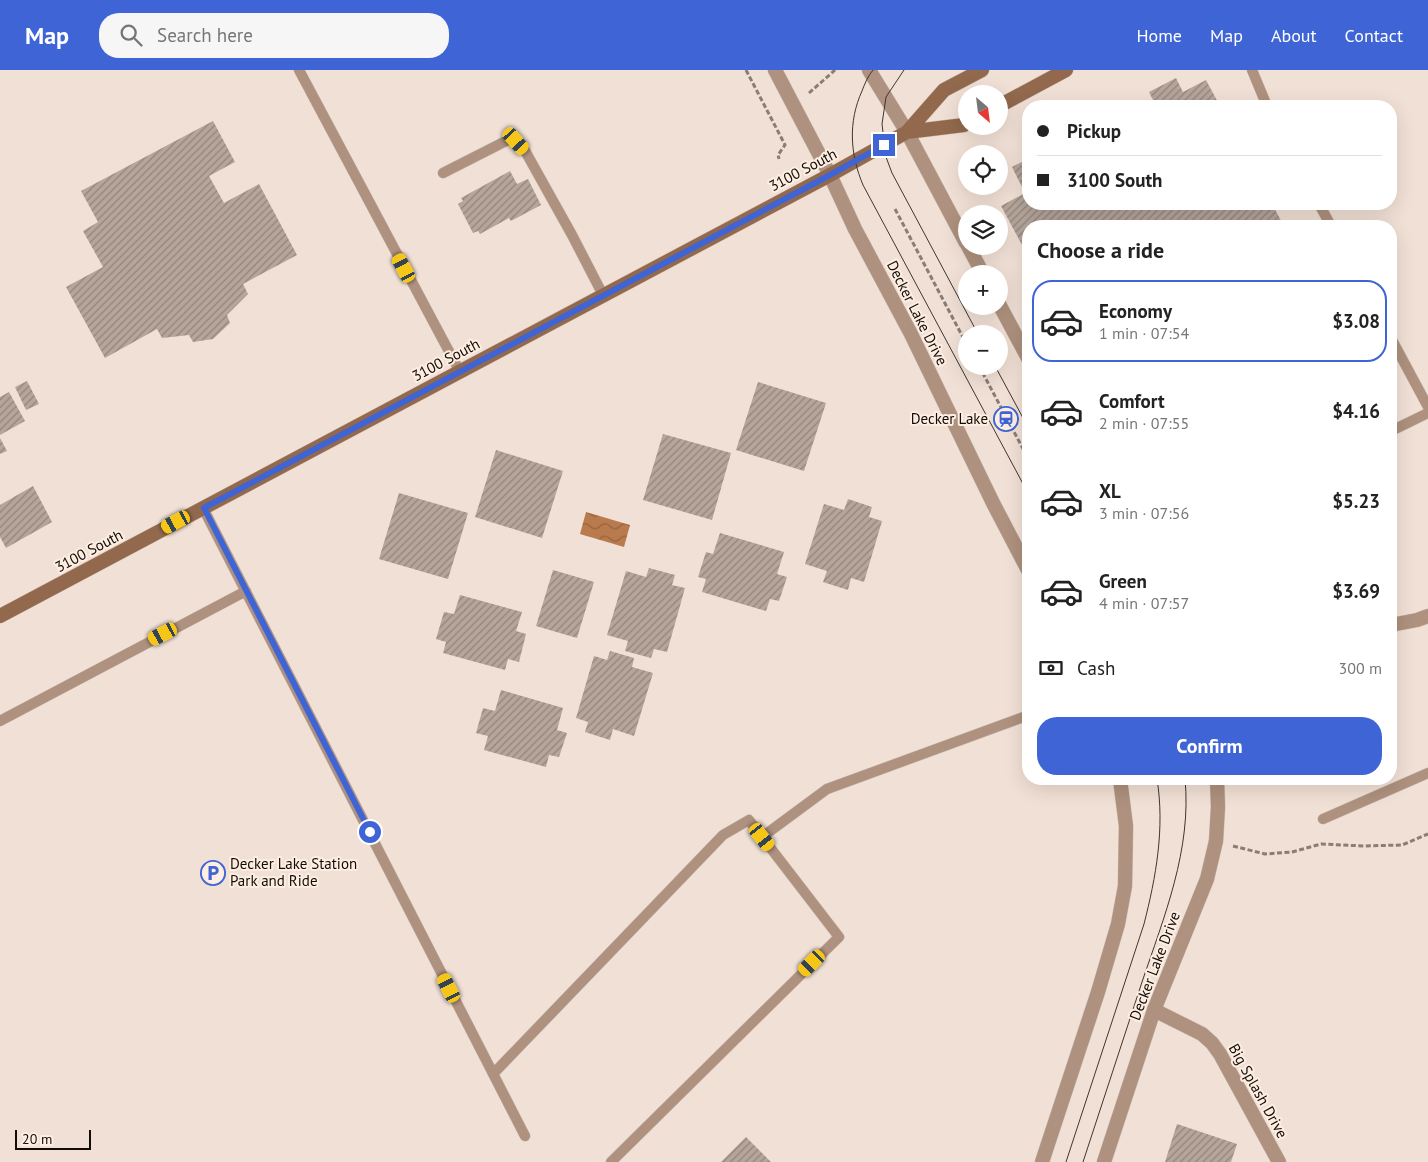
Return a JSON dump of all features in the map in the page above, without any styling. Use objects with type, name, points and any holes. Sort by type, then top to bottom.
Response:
[{"type":"main road","name":"3100 South","points":[[0,616],[830,175],[907,132],[944,90],[982,70]]},
{"type":"main road","points":[[1008,101],[1066,70]]},
{"type":"main road","name":"3100 South","points":[[907,132],[958,124]]},
{"type":"street","name":"Decker Lake Drive","points":[[775,70],[830,175],[855,230],[924,360],[1022,559]]},
{"type":"street","points":[[869,70],[907,132],[958,228]]},
{"type":"street","points":[[1005,315],[1022,347]]},
{"type":"street","points":[[1397,624],[1428,616]]},
{"type":"street","points":[[1042,1162],[1098,992],[1118,924],[1125,886],[1126,826],[1121,785]]},
{"type":"street","name":"Decker Lake Drive","points":[[1104,1162],[1154,1010],[1207,879],[1216,841],[1217,785]]},
{"type":"street","name":"Big Splash Drive","points":[[1154,1010],[1202,1034],[1212,1043],[1220,1054],[1279,1162]]},
{"type":"lane","points":[[298,70],[460,372]]},
{"type":"lane","points":[[1252,70],[1264,100]]},
{"type":"lane","points":[[443,174],[508,140],[516,141],[524,150],[603,295]]},
{"type":"lane","points":[[1397,349],[1428,407]]},
{"type":"lane","points":[[1397,428],[1428,412]]},
{"type":"lane","points":[[204,508],[525,1136]]},
{"type":"lane","points":[[0,721],[246,591]]},
{"type":"lane","points":[[762,837],[827,789],[1022,718]]},
{"type":"lane","points":[[1323,819],[1428,773]]},
{"type":"lane","points":[[493,1074],[723,835],[749,820],[839,937],[611,1162]]},
{"type":"path","points":[[746,70],[784,141],[785,145],[778,155],[779,159]]},
{"type":"path","points":[[895,209],[958,328]]},
{"type":"path","points":[[983,375],[1022,447]]},
{"type":"path","points":[[1233,846],[1265,854],[1292,852],[1321,844],[1402,845],[1428,834]]},
{"type":"water","points":[[586,512],[630,525],[624,547],[580,534]]},
{"type":"building","points":[[1176,78],[1183,92],[1206,80],[1217,100],[1153,100],[1149,92]]},
{"type":"building","points":[[213,121],[235,162],[209,176],[224,203],[259,184],[297,255],[243,284],[248,294],[227,315],[230,323],[213,339],[193,342],[189,335],[162,338],[157,329],[105,358],[66,287],[103,267],[83,231],[98,222],[81,191]]},
{"type":"building","points":[[1022,162],[1022,187],[1012,167]]},
{"type":"building","points":[[510,171],[517,184],[528,179],[541,205],[511,221],[509,218],[480,234],[478,231],[473,233],[458,204],[463,201],[461,198]]},
{"type":"building","points":[[1022,195],[1022,210],[1275,210],[1281,220],[1022,220],[1022,245],[1008,219],[1008,205],[1003,205]]},
{"type":"building","points":[[27,381],[39,404],[26,410],[15,387]]},
{"type":"building","points":[[758,382],[826,403],[804,471],[736,450]]},
{"type":"building","points":[[9,392],[25,421],[0,435],[0,397]]},
{"type":"building","points":[[663,434],[731,453],[712,520],[643,500]]},
{"type":"building","points":[[0,438],[7,451],[0,454]]},
{"type":"building","points":[[496,450],[563,471],[542,538],[475,517]]},
{"type":"building","points":[[33,486],[52,522],[6,548],[0,537],[0,505]]},
{"type":"building","points":[[399,493],[468,513],[448,579],[379,559]]},
{"type":"building","points":[[848,499],[872,507],[869,517],[882,521],[864,582],[851,578],[848,590],[823,582],[827,571],[805,564],[824,504],[844,510]]},
{"type":"building","points":[[720,533],[784,552],[777,574],[787,577],[779,601],[770,599],[766,611],[702,592],[706,579],[698,577],[706,552],[713,554]]},
{"type":"building","points":[[649,568],[675,575],[672,585],[685,588],[667,652],[654,649],[651,658],[625,651],[628,641],[607,635],[626,571],[646,577]]},
{"type":"building","points":[[553,570],[594,582],[577,638],[536,626]]},
{"type":"building","points":[[460,595],[522,612],[516,631],[526,634],[519,662],[508,659],[505,670],[443,653],[446,642],[436,639],[444,612],[454,614]]},
{"type":"building","points":[[610,651],[634,658],[632,667],[653,673],[634,736],[613,729],[610,740],[585,732],[588,722],[576,718],[594,656],[607,660]]},
{"type":"building","points":[[501,690],[563,708],[557,730],[567,733],[559,757],[549,755],[546,767],[484,750],[488,736],[476,733],[483,708],[495,711]]},
{"type":"building","points":[[1177,1124],[1237,1144],[1231,1162],[1165,1162]]},
{"type":"building","points":[[746,1137],[771,1162],[721,1162]]},
{"type":"tram line","points":[[873,70],[865,82],[854,114],[853,150],[863,185],[1022,482]]},
{"type":"tram line","points":[[904,70],[886,97],[882,124],[886,157],[892,173],[973,325]]},
{"type":"tram line","points":[[1000,375],[1022,416]]},
{"type":"tram line","points":[[1066,1162],[1144,924],[1160,834],[1158,785]]},
{"type":"tram line","points":[[1083,1162],[1167,908],[1180,857],[1184,831],[1185,785]]},
{"type":"place","name":"Decker Lake","points":[[1006,419]]},
{"type":"place","name":"Decker Lake Station Park and Ride","points":[[213,873]]},
{"type":"route","points":[[370,832],[204,508],[884,145]]}]
